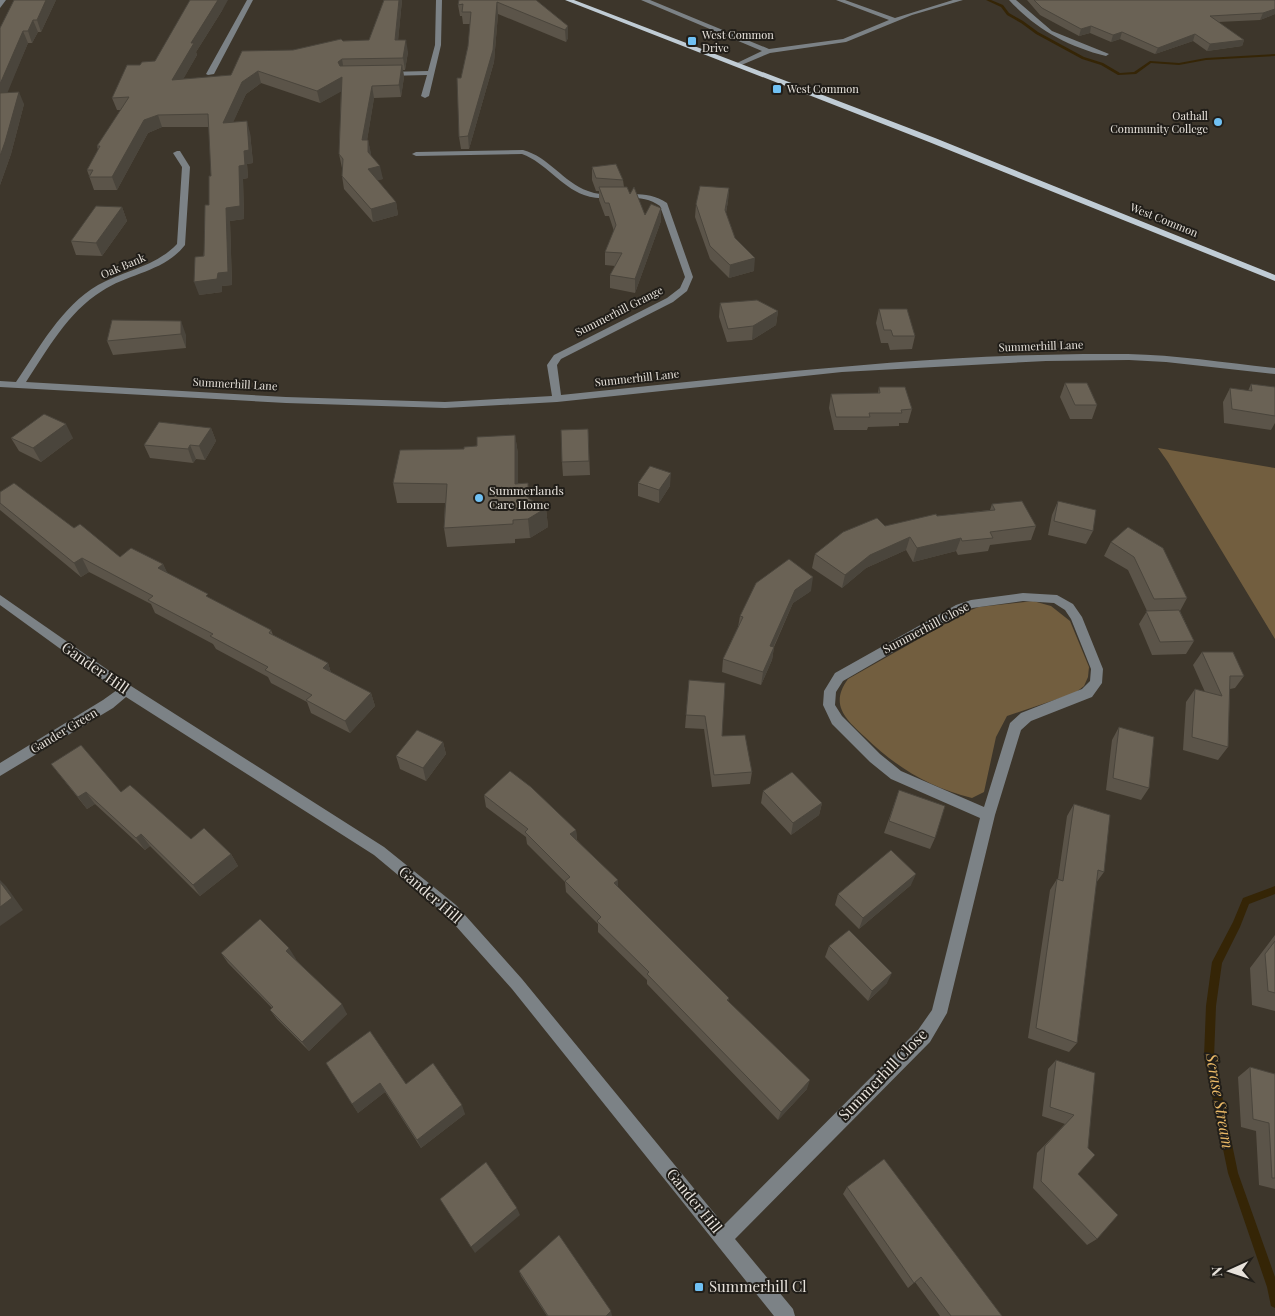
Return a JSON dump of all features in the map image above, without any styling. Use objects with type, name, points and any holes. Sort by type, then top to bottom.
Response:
[{"type":"main road","name":"West Common","points":[[568,0],[666,39],[738,64],[1052,187],[1275,278]]},
{"type":"street","points":[[0,6],[3,0]]},
{"type":"street","points":[[210,74],[250,0]]},
{"type":"street","points":[[425,96],[438,45],[439,0]]},
{"type":"street","points":[[644,0],[768,51]]},
{"type":"street","points":[[839,0],[895,20]]},
{"type":"street","points":[[738,64],[768,51],[844,41],[910,14],[960,0]]},
{"type":"street","points":[[1012,0],[1050,32],[1106,54]]},
{"type":"street","points":[[380,74],[431,73]]},
{"type":"street","name":"Oak Bank","points":[[18,385],[61,323],[85,298],[119,278],[165,260],[174,254],[180,245],[186,167],[177,152]]},
{"type":"street","name":"Summerhill Grange","points":[[416,154],[524,152],[533,155],[574,187],[587,193],[614,197],[646,197],[660,201],[664,205],[689,277],[684,289],[670,300],[557,357],[552,365],[557,399]]},
{"type":"street","name":"Summerhill Lane","points":[[0,384],[286,400],[435,405],[557,399],[842,369],[1046,358],[1129,357],[1166,359],[1275,371]]},
{"type":"street","name":"Summerhill Close","points":[[724,1238],[924,1036],[939,1013],[988,815],[1015,727],[1026,717],[1087,693],[1096,683],[1097,669],[1076,617],[1069,607],[1057,599],[1023,597],[971,604],[960,608],[855,666],[839,677],[830,690],[829,705],[837,720],[875,758],[896,775],[988,815]]},
{"type":"street","name":"Gander Hill","points":[[0,599],[126,690],[379,851],[451,910],[524,992],[786,1316]]},
{"type":"street","name":"Gander Green","points":[[0,770],[108,704],[126,690]]},
{"type":"shaded area","points":[[1158,448],[1275,468],[1275,639],[1168,462]]},
{"type":"shaded area","points":[[1033,601],[1051,606],[1070,621],[1089,667],[1088,677],[1084,686],[1075,693],[1007,716],[996,737],[984,792],[972,798],[942,788],[914,775],[877,748],[846,718],[840,704],[840,696],[842,688],[848,679],[968,611],[979,607]]},
{"type":"building","points":[[14,0],[46,0],[37,20],[33,20],[28,31],[23,31],[0,84],[0,28]]},
{"type":"building","points":[[190,0],[218,0],[191,43],[194,43],[172,80],[231,75],[242,51],[293,50],[341,39],[343,41],[369,40],[384,0],[399,0],[395,40],[406,40],[403,58],[342,59],[338,62],[340,66],[402,65],[399,85],[372,86],[362,140],[368,140],[368,152],[380,166],[368,169],[396,202],[371,209],[342,176],[343,159],[339,154],[342,77],[317,91],[258,71],[242,82],[223,123],[247,121],[249,150],[244,151],[245,165],[239,166],[240,206],[226,208],[228,272],[218,273],[217,279],[194,282],[195,257],[204,256],[205,205],[209,205],[209,176],[211,176],[208,114],[158,115],[144,120],[112,177],[89,177],[93,170],[87,170],[100,146],[97,146],[129,97],[112,98],[127,65],[140,65],[142,62],[155,61]]},
{"type":"building","points":[[459,0],[536,0],[568,26],[565,30],[497,2],[493,50],[468,136],[459,137],[457,78],[461,78],[468,46],[471,12],[462,12],[463,4],[458,5]]},
{"type":"building","points":[[1034,0],[1275,0],[1275,9],[1263,13],[1210,16],[1244,40],[1210,44],[1195,34],[1158,48],[1122,32],[1113,35],[1091,26],[1081,29],[1042,8]]},
{"type":"building","points":[[19,92],[5,142],[0,156],[0,93]]},
{"type":"building","points":[[616,164],[623,180],[596,178],[592,167]]},
{"type":"building","points":[[700,186],[729,188],[725,210],[735,238],[755,258],[730,265],[710,246],[696,204]]},
{"type":"building","points":[[599,187],[627,187],[630,194],[634,187],[645,215],[651,204],[661,208],[635,279],[610,275],[622,253],[605,252],[616,225],[609,203],[605,203]]},
{"type":"building","points":[[96,206],[122,207],[96,243],[71,241]]},
{"type":"building","points":[[757,300],[778,311],[753,326],[728,329],[720,303]]},
{"type":"building","points":[[879,309],[907,309],[915,336],[893,336],[891,330],[884,330]]},
{"type":"building","points":[[112,320],[181,321],[181,334],[107,341]]},
{"type":"building","points":[[1065,383],[1087,383],[1097,405],[1075,405]]},
{"type":"building","points":[[1251,384],[1275,387],[1275,416],[1232,409],[1230,388],[1252,391]]},
{"type":"building","points":[[879,387],[905,387],[912,409],[901,410],[902,413],[869,413],[870,417],[836,417],[831,394],[880,393]]},
{"type":"building","points":[[44,414],[66,424],[33,448],[11,438]]},
{"type":"building","points":[[159,422],[211,428],[199,446],[190,445],[188,449],[144,445]]},
{"type":"building","points":[[588,429],[589,461],[562,462],[561,430]]},
{"type":"building","points":[[515,435],[515,484],[528,483],[528,498],[546,508],[528,519],[513,520],[513,524],[444,528],[447,484],[393,483],[400,450],[464,449],[464,447],[477,446],[477,437]]},
{"type":"building","points":[[650,466],[671,473],[659,490],[638,483]]},
{"type":"building","points":[[14,483],[74,528],[80,524],[120,557],[131,548],[163,564],[158,568],[271,630],[269,633],[328,663],[323,668],[371,693],[345,721],[306,700],[312,695],[265,670],[268,667],[210,636],[213,634],[148,600],[153,596],[82,558],[74,563],[0,503],[0,492]]},
{"type":"building","points":[[1022,501],[1036,526],[990,532],[993,538],[962,541],[961,538],[917,548],[910,537],[870,555],[845,575],[815,554],[843,532],[877,518],[885,526],[936,514],[937,516],[995,510],[992,504]]},
{"type":"building","points":[[1058,501],[1096,510],[1093,531],[1054,521]]},
{"type":"building","points":[[1128,527],[1163,548],[1187,598],[1154,599],[1134,557],[1111,542]]},
{"type":"building","points":[[789,559],[813,577],[795,590],[770,646],[774,647],[763,672],[723,659],[743,617],[740,616],[756,583]]},
{"type":"building","points":[[1179,610],[1194,641],[1160,642],[1146,611]]},
{"type":"building","points":[[1202,652],[1233,652],[1244,676],[1230,676],[1228,747],[1192,737],[1195,689],[1222,696]]},
{"type":"building","points":[[689,680],[725,683],[722,736],[745,735],[752,772],[714,775],[705,716],[686,715]]},
{"type":"building","points":[[1119,727],[1154,737],[1149,788],[1113,778]]},
{"type":"building","points":[[417,730],[443,742],[423,768],[396,756]]},
{"type":"building","points":[[81,745],[121,792],[130,785],[191,839],[204,828],[231,854],[193,885],[141,834],[136,838],[86,792],[78,797],[51,764]]},
{"type":"building","points":[[510,771],[531,787],[576,830],[570,834],[618,880],[614,883],[729,998],[727,1000],[810,1080],[781,1112],[647,974],[649,972],[597,921],[601,917],[565,881],[570,877],[525,832],[528,829],[484,795]]},
{"type":"building","points":[[792,772],[822,803],[793,823],[763,791]]},
{"type":"building","points":[[899,790],[945,806],[935,838],[889,821]]},
{"type":"building","points":[[1074,804],[1110,815],[1104,872],[1098,870],[1077,1043],[1036,1028],[1057,879],[1063,881]]},
{"type":"building","points":[[891,850],[916,874],[863,918],[838,894]]},
{"type":"building","points":[[0,882],[12,898],[0,907]]},
{"type":"building","points":[[260,919],[289,948],[286,951],[342,1004],[302,1042],[270,1010],[273,1007],[221,953]]},
{"type":"building","points":[[849,930],[892,973],[872,991],[829,946]]},
{"type":"building","points":[[1275,941],[1275,993],[1268,991],[1265,954]]},
{"type":"building","points":[[370,1031],[406,1084],[433,1063],[462,1105],[417,1140],[380,1083],[352,1104],[326,1063]]},
{"type":"building","points":[[1056,1060],[1095,1073],[1088,1148],[1095,1155],[1078,1174],[1118,1215],[1097,1239],[1041,1181],[1045,1146],[1074,1115],[1050,1107]]},
{"type":"building","points":[[1250,1067],[1275,1074],[1275,1178],[1272,1178],[1269,1123],[1253,1119]]},
{"type":"building","points":[[884,1159],[1002,1316],[951,1316],[921,1277],[914,1283],[847,1187]]},
{"type":"building","points":[[486,1162],[517,1208],[471,1247],[440,1199]]},
{"type":"building","points":[[559,1235],[611,1311],[606,1316],[548,1316],[519,1271]]},
{"type":"waterway","points":[[988,0],[1002,6],[1008,14],[1037,33],[1083,58],[1102,64],[1119,74],[1135,73],[1150,62],[1179,64],[1206,59],[1275,55]]},
{"type":"waterway","name":"Scrase Stream","points":[[1275,890],[1246,901],[1237,924],[1217,962],[1211,1006],[1209,1057],[1233,1173],[1273,1287],[1275,1302]]},
{"type":"place","name":"West Common Drive","points":[[692,41]]},
{"type":"place","name":"West Common","points":[[777,89]]},
{"type":"place","name":"Oathall Community College","points":[[1218,122]]},
{"type":"place","name":"Summerlands Care Home","points":[[479,498]]},
{"type":"place","name":"Summerhill Cl","points":[[699,1287]]}]
